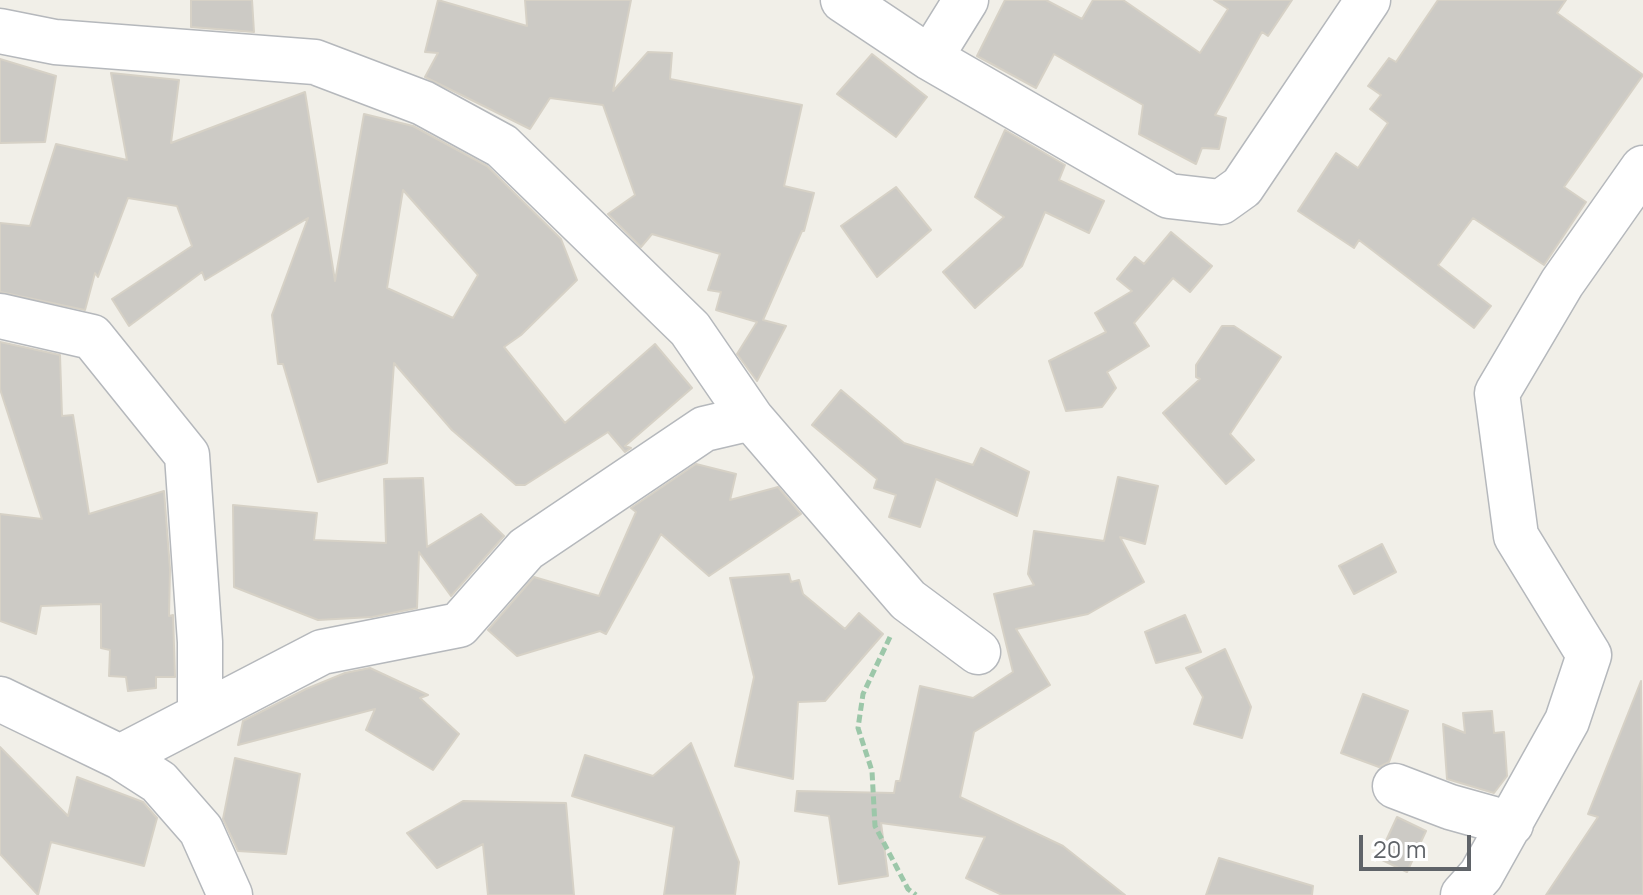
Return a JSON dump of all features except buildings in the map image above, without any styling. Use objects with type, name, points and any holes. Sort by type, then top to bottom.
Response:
[{"type":"street","points":[[843,0],[930,58],[1169,196],[1221,202],[1242,187],[1368,0]]},
{"type":"street","points":[[930,58],[966,0]]},
{"type":"street","points":[[0,31],[55,42],[315,62],[423,103],[502,146],[690,329],[751,418],[908,600],[978,652]]},
{"type":"street","points":[[1463,895],[1481,875],[1567,721],[1589,655],[1516,536],[1497,393],[1562,283],[1643,168]]},
{"type":"street","points":[[0,316],[92,337],[187,455],[200,642],[200,714]]},
{"type":"street","points":[[120,757],[322,652],[459,625],[526,549],[704,429],[751,418]]},
{"type":"street","points":[[0,699],[120,757],[159,782],[201,830],[230,895]]},
{"type":"street","points":[[1395,786],[1450,807],[1511,824]]},
{"type":"path","points":[[908,600],[863,694],[858,728],[872,771],[875,826],[908,889],[916,895]]}]
